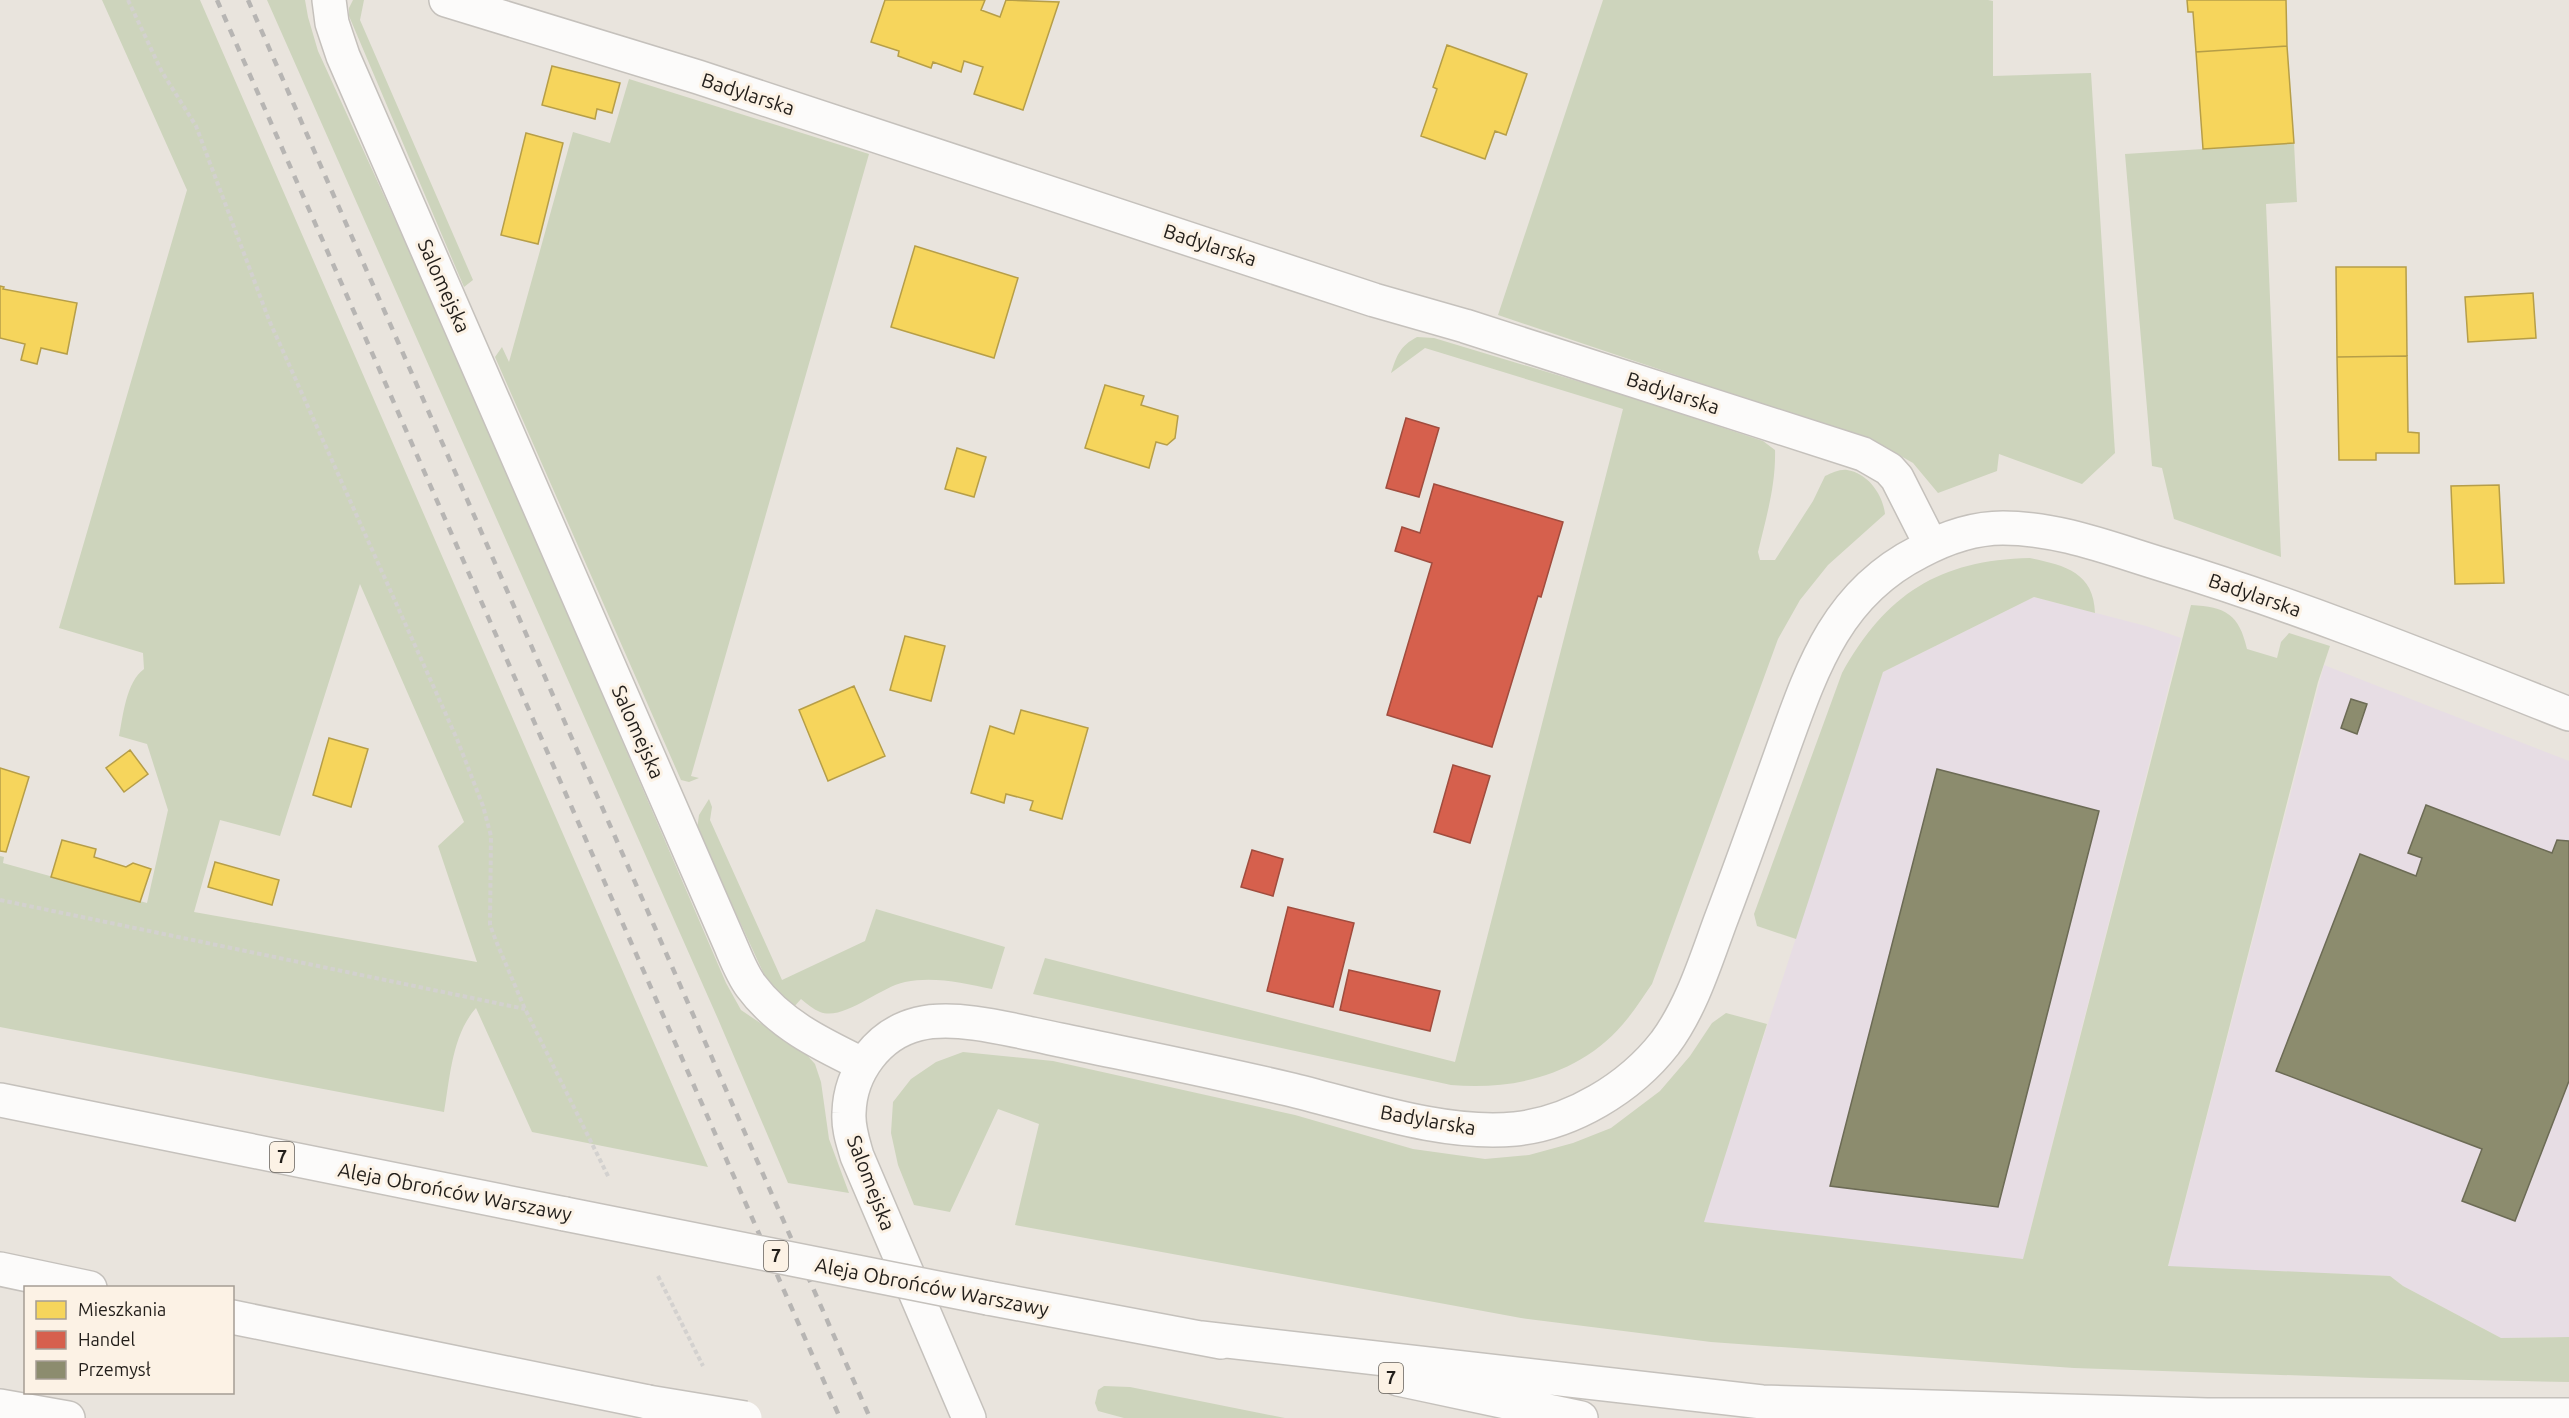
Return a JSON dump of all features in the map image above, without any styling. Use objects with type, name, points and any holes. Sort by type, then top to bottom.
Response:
[{"type":"street","name":"Salomejska","points":[[329,0],[332,23],[344,56],[729,944],[751,986],[776,1012],[808,1037],[862,1064],[852,1090],[848,1111],[850,1131],[857,1156],[969,1418]]},
{"type":"street","name":"Badylarska","points":[[446,0],[709,81],[1374,300],[1465,326],[1863,454],[1889,469],[1897,478],[1931,545]]},
{"type":"street","name":"Badylarska","points":[[862,1064],[870,1054],[901,1030],[922,1023],[955,1022],[1028,1034],[1221,1073],[1449,1127],[1486,1130],[1536,1126],[1588,1106],[1622,1084],[1652,1058],[1682,1016],[1736,882],[1800,700],[1828,636],[1865,589],[1899,562],[1931,545],[1960,534],[1997,528],[2060,534],[2096,542],[2271,599],[2569,714]]},
{"type":"street","name":"Aleja Obrońców Warszawy","points":[[0,1100],[988,1298],[1201,1338],[1581,1418]]},
{"type":"street","points":[[0,1269],[85,1286]]},
{"type":"street","points":[[234,1317],[648,1402],[745,1418]]},
{"type":"street","points":[[1201,1338],[1762,1402],[2207,1415],[2569,1415]]},
{"type":"street","points":[[0,1406],[68,1418]]},
{"type":"path","points":[[0,900],[525,1010],[490,925],[491,836],[483,806],[457,739],[269,320],[196,126],[162,72],[128,0]]},
{"type":"shaded area","points":[[2034,597],[2146,626],[2181,638],[2023,1259],[1703,1222],[1883,672]]},
{"type":"shaded area","points":[[2324,665],[2569,761],[2569,1337],[2501,1338],[2403,1286],[2390,1276],[2168,1267]]},
{"type":"green space","points":[[102,0],[200,0],[708,1167],[532,1132],[476,1008],[468,1019],[457,1044],[450,1071],[444,1112],[0,1027],[0,856],[4,857],[3,863],[147,903],[168,810],[147,744],[119,736],[129,691],[144,669],[143,653],[59,628],[187,190]],"holes":[[[360,584],[464,822],[438,846],[477,962],[194,912],[220,820],[280,836]]]},
{"type":"green space","points":[[267,0],[305,0],[318,51],[454,349],[726,983],[741,1010],[806,1054],[815,1064],[821,1082],[829,1139],[849,1193],[788,1183],[718,1019]]},
{"type":"green space","points":[[353,0],[364,0],[360,20],[473,280],[464,287],[349,16],[349,8]]},
{"type":"green space","points":[[1603,0],[1988,0],[1993,1],[1993,76],[2091,73],[2115,453],[2082,484],[1999,454],[1997,471],[1938,493],[1913,463],[1878,443],[1498,315]]},
{"type":"green space","points":[[629,79],[869,154],[691,776],[699,778],[689,782],[681,780],[495,357],[502,347],[509,362],[573,132],[610,143]]},
{"type":"green space","points":[[2294,143],[2297,202],[2266,204],[2281,557],[2174,519],[2162,468],[2152,466],[2125,154]]},
{"type":"green space","points":[[1417,337],[1434,338],[1627,396],[1763,441],[1775,450],[1775,463],[1770,501],[1758,552],[1760,560],[1775,560],[1813,501],[1825,476],[1842,470],[1862,475],[1878,493],[1884,507],[1885,514],[1828,565],[1800,600],[1778,639],[1652,984],[1611,1037],[1571,1065],[1525,1081],[1476,1086],[1451,1085],[1033,994],[1045,958],[1455,1062],[1623,409],[1425,348],[1391,373],[1400,352]]},
{"type":"green space","points":[[2030,558],[2065,568],[2083,579],[2093,599],[2095,613],[2034,597],[1883,672],[1796,939],[1757,926],[1754,914],[1842,673],[1859,645],[1897,602],[1942,574],[1998,560]]},
{"type":"green space","points":[[2191,605],[2213,608],[2229,615],[2240,628],[2247,649],[2277,658],[2281,642],[2289,633],[2330,646],[2318,682],[2168,1266],[2390,1276],[2403,1286],[2501,1338],[2569,1337],[2569,1382],[2074,1368],[1711,1342],[1521,1318],[1015,1225],[1039,1124],[998,1109],[950,1212],[914,1205],[898,1165],[891,1133],[893,1102],[911,1079],[936,1062],[963,1052],[1053,1061],[1295,1115],[1413,1149],[1485,1159],[1529,1155],[1573,1143],[1611,1128],[1660,1091],[1690,1056],[1712,1023],[1726,1013],[1767,1024],[1704,1222],[2023,1259]]},
{"type":"green space","points":[[709,799],[712,807],[710,820],[782,980],[865,941],[876,909],[1005,947],[992,989],[948,981],[916,980],[895,985],[840,1012],[829,1014],[820,1012],[801,999],[793,1008],[769,985],[697,829],[699,815]]},
{"type":"green space","points":[[1104,1386],[1130,1387],[1285,1418],[1124,1418],[1098,1411],[1095,1403],[1098,1390]]},
{"type":"building: Mieszkania","points":[[885,0],[985,0],[981,10],[1000,17],[1006,0],[1059,2],[1023,110],[974,94],[983,67],[964,61],[961,72],[933,62],[931,68],[898,56],[899,51],[871,42]]},
{"type":"building: Mieszkania","points":[[2187,0],[2286,0],[2287,46],[2196,52],[2193,12],[2188,12]]},
{"type":"building: Mieszkania","points":[[1447,45],[1527,74],[1506,135],[1495,131],[1485,159],[1421,136],[1437,89],[1433,87]]},
{"type":"building: Mieszkania","points":[[2287,46],[2294,143],[2203,149],[2196,52]]},
{"type":"building: Mieszkania","points":[[552,66],[620,83],[612,113],[597,109],[595,119],[542,105]]},
{"type":"building: Mieszkania","points":[[526,133],[563,143],[538,244],[501,235]]},
{"type":"building: Mieszkania","points":[[915,246],[1018,278],[994,358],[891,327]]},
{"type":"building: Mieszkania","points":[[2336,267],[2406,267],[2407,356],[2337,357]]},
{"type":"building: Mieszkania","points":[[0,286],[4,287],[3,289],[77,303],[67,354],[41,348],[37,364],[21,360],[25,344],[0,338]]},
{"type":"building: Mieszkania","points":[[2533,293],[2536,338],[2468,342],[2465,297]]},
{"type":"building: Mieszkania","points":[[2407,356],[2408,432],[2419,433],[2419,453],[2376,453],[2376,460],[2339,460],[2337,357]]},
{"type":"building: Mieszkania","points":[[1105,385],[1144,396],[1141,405],[1178,416],[1175,438],[1167,445],[1156,442],[1149,468],[1085,448]]},
{"type":"building: Mieszkania","points":[[957,448],[986,457],[974,497],[945,489]]},
{"type":"building: Mieszkania","points":[[2499,485],[2504,583],[2455,584],[2451,486]]},
{"type":"building: Mieszkania","points":[[905,636],[945,646],[931,701],[890,690]]},
{"type":"building: Mieszkania","points":[[854,686],[885,756],[828,781],[799,710]]},
{"type":"building: Mieszkania","points":[[1021,710],[1088,728],[1062,819],[1030,810],[1033,801],[1006,794],[1004,803],[971,793],[990,726],[1014,734]]},
{"type":"building: Mieszkania","points":[[329,738],[368,749],[351,807],[313,795]]},
{"type":"building: Mieszkania","points":[[130,750],[148,774],[124,792],[106,768]]},
{"type":"building: Mieszkania","points":[[0,768],[29,777],[6,852],[0,851]]},
{"type":"building: Mieszkania","points":[[62,840],[96,849],[94,857],[126,867],[133,863],[151,869],[140,902],[51,877]]},
{"type":"building: Mieszkania","points":[[215,862],[279,880],[272,905],[208,887]]},
{"type":"building: Handel","points":[[1406,418],[1439,428],[1419,497],[1386,488]]},
{"type":"building: Handel","points":[[1434,484],[1563,522],[1492,747],[1387,715],[1432,563],[1395,551],[1402,527],[1420,533]]},
{"type":"building: Handel","points":[[1453,765],[1490,776],[1470,843],[1434,832]]},
{"type":"building: Handel","points":[[1252,850],[1283,859],[1273,896],[1241,887]]},
{"type":"building: Handel","points":[[1288,907],[1354,923],[1333,1007],[1267,991]]},
{"type":"building: Handel","points":[[1349,970],[1440,991],[1430,1031],[1340,1010]]},
{"type":"building: Przemysł","points":[[2351,699],[2367,704],[2357,734],[2341,728]]},
{"type":"building: Przemysł","points":[[1937,769],[2099,811],[1998,1207],[1830,1186]]},
{"type":"building: Przemysł","points":[[2426,805],[2552,853],[2557,840],[2569,841],[2569,1081],[2515,1221],[2462,1201],[2482,1149],[2276,1071],[2360,854],[2416,876],[2422,858],[2408,853]]},
{"type":"railway","points":[[217,0],[840,1418]]},
{"type":"railway","points":[[248,0],[870,1418]]}]
